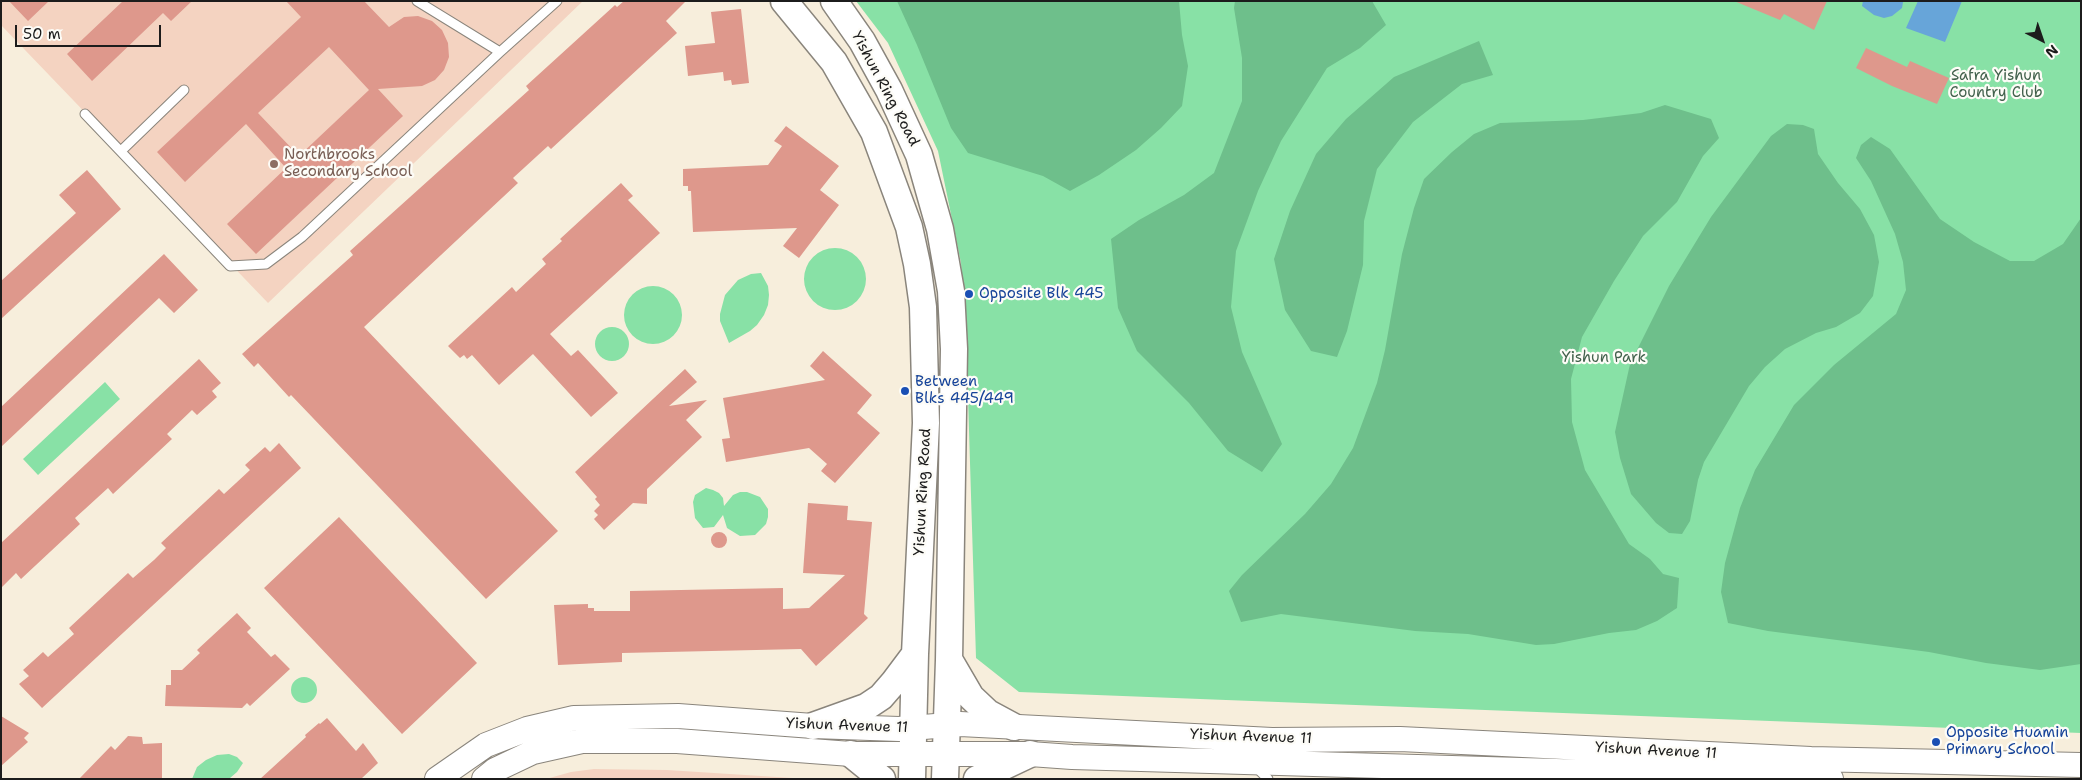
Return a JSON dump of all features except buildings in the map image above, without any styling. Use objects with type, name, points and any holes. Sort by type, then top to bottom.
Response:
[{"type":"main road","name":"Yishun Ring Road","points":[[784,1],[834,62],[874,132],[908,227],[917,264],[923,307],[926,424],[915,654],[912,767]]},
{"type":"main road","name":"Yishun Ring Road","points":[[834,1],[862,41],[889,90],[919,155],[940,229],[951,291],[954,349],[946,767]]},
{"type":"main road","points":[[813,726],[866,707],[881,696],[894,682],[915,654]]},
{"type":"main road","points":[[949,660],[971,697],[988,713],[1014,727]]},
{"type":"main road","points":[[851,754],[882,779]]},
{"type":"main road","points":[[977,779],[1030,754]]},
{"type":"street","name":"Yishun Avenue 11","points":[[437,779],[486,745],[528,729],[574,718],[678,716],[813,726],[898,729],[948,726],[1014,727],[1272,740],[1400,738],[1811,759],[2045,768],[2081,765]]},
{"type":"street","points":[[1056,729],[1058,741],[1072,757]]},
{"type":"street","points":[[1272,740],[1284,751],[1286,766]]},
{"type":"street","name":"Yishun Avenue 11","points":[[484,779],[495,770],[533,752],[582,741],[677,741],[851,754],[912,767],[946,767],[1030,754],[1072,757],[1241,761],[1286,766],[1832,779]]},
{"type":"lane","points":[[417,1],[500,52]]},
{"type":"lane","points":[[85,114],[230,266],[266,264],[302,237],[557,1]]},
{"type":"lane","points":[[121,151],[184,90]]},
{"type":"lane","points":[[1241,761],[1259,768],[1268,779]]},
{"type":"shaded area","name":"Northbrooks Secondary School","points":[[1,1],[583,1],[268,303],[1,25]]},
{"type":"shaded area","points":[[594,769],[667,770],[808,779],[546,779],[571,772]]},
{"type":"green space","name":"Yishun Park","points":[[856,1],[2081,1],[2081,733],[1019,692],[976,658],[967,365],[961,263],[938,151],[888,43]]},
{"type":"green space","points":[[897,1],[1179,1],[1182,35],[1188,66],[1182,106],[1136,150],[1099,175],[1070,191],[1043,176],[968,153],[951,128]]},
{"type":"green space","points":[[1235,1],[1372,1],[1386,25],[1360,48],[1327,68],[1281,141],[1258,191],[1236,251],[1231,307],[1242,352],[1282,444],[1262,472],[1228,451],[1189,403],[1137,351],[1118,308],[1111,239],[1139,220],[1184,195],[1214,173],[1242,101],[1242,58],[1234,8]]},
{"type":"green space","points":[[1479,41],[1493,75],[1462,84],[1413,122],[1377,169],[1364,221],[1363,265],[1347,331],[1337,357],[1311,351],[1285,310],[1274,259],[1290,211],[1316,154],[1346,119],[1394,77]]},
{"type":"green space","points":[[1665,105],[1711,119],[1719,138],[1703,156],[1677,202],[1643,236],[1614,281],[1582,337],[1571,379],[1572,422],[1585,470],[1629,544],[1650,559],[1663,574],[1679,578],[1677,608],[1657,621],[1636,630],[1609,633],[1554,644],[1536,645],[1468,634],[1415,631],[1281,614],[1241,622],[1229,591],[1242,575],[1305,514],[1331,484],[1353,448],[1377,383],[1385,350],[1402,254],[1424,179],[1474,134],[1500,123],[1583,120],[1641,113]]},
{"type":"green space","points":[[1787,124],[1803,125],[1814,129],[1818,154],[1838,183],[1860,209],[1874,235],[1879,262],[1873,296],[1860,313],[1836,327],[1816,333],[1785,349],[1765,367],[1749,386],[1704,462],[1698,480],[1690,521],[1682,534],[1669,533],[1656,523],[1631,494],[1620,458],[1615,432],[1630,364],[1669,286],[1711,217],[1771,136]]},
{"type":"green space","points":[[1871,137],[1890,149],[1940,219],[1974,242],[2010,261],[2034,261],[2063,244],[2081,218],[2081,664],[2040,670],[1986,663],[1929,652],[1768,631],[1728,623],[1721,592],[1725,563],[1740,508],[1755,470],[1794,405],[1834,365],[1896,314],[1906,290],[1903,262],[1895,234],[1871,181],[1856,158],[1861,145]]},
{"type":"green space","points":[[835,248],[847,250],[857,257],[864,267],[866,279],[864,291],[857,301],[847,308],[835,310],[823,308],[813,301],[806,291],[804,279],[806,267],[813,257],[823,250]]},
{"type":"green space","points":[[761,273],[768,286],[769,295],[764,315],[750,331],[729,343],[720,321],[725,295],[738,280],[751,274]]},
{"type":"green space","points":[[647,286],[659,286],[674,294],[682,309],[682,321],[674,336],[659,344],[647,344],[632,336],[624,321],[624,309],[632,294]]},
{"type":"green space","points":[[612,327],[619,328],[624,332],[628,337],[628,351],[624,356],[619,360],[612,361],[605,360],[600,356],[596,351],[595,344],[596,337],[600,332],[605,328]]},
{"type":"green space","points":[[105,382],[120,399],[38,475],[23,459]]},
{"type":"green space","points":[[706,488],[719,493],[723,498],[724,506],[733,495],[740,492],[747,492],[760,497],[768,509],[766,524],[755,535],[740,536],[727,528],[723,515],[714,527],[703,528],[695,518],[693,502],[695,495]]},
{"type":"green space","points":[[304,677],[314,680],[317,690],[314,700],[304,703],[294,700],[291,690],[294,680]]},
{"type":"green space","points":[[229,754],[237,757],[243,763],[230,778],[192,779],[197,767],[206,760],[217,755]]},
{"type":"water","points":[[1863,1],[1903,2],[1902,8],[1892,16],[1884,18],[1874,15],[1862,6]]},
{"type":"water","points":[[1918,1],[1962,1],[1945,42],[1906,28]]},
{"type":"place","name":"Northbrooks Secondary School","points":[[274,164]]},
{"type":"place","name":"Opposite Blk 445","points":[[969,294]]},
{"type":"place","name":"Between Blks 445/449","points":[[905,391]]},
{"type":"place","name":"Opposite Huamin Primary School","points":[[1936,742]]},
{"type":"park label","name":"Safra Yishun Country Club","points":[[1996,84]]}]
